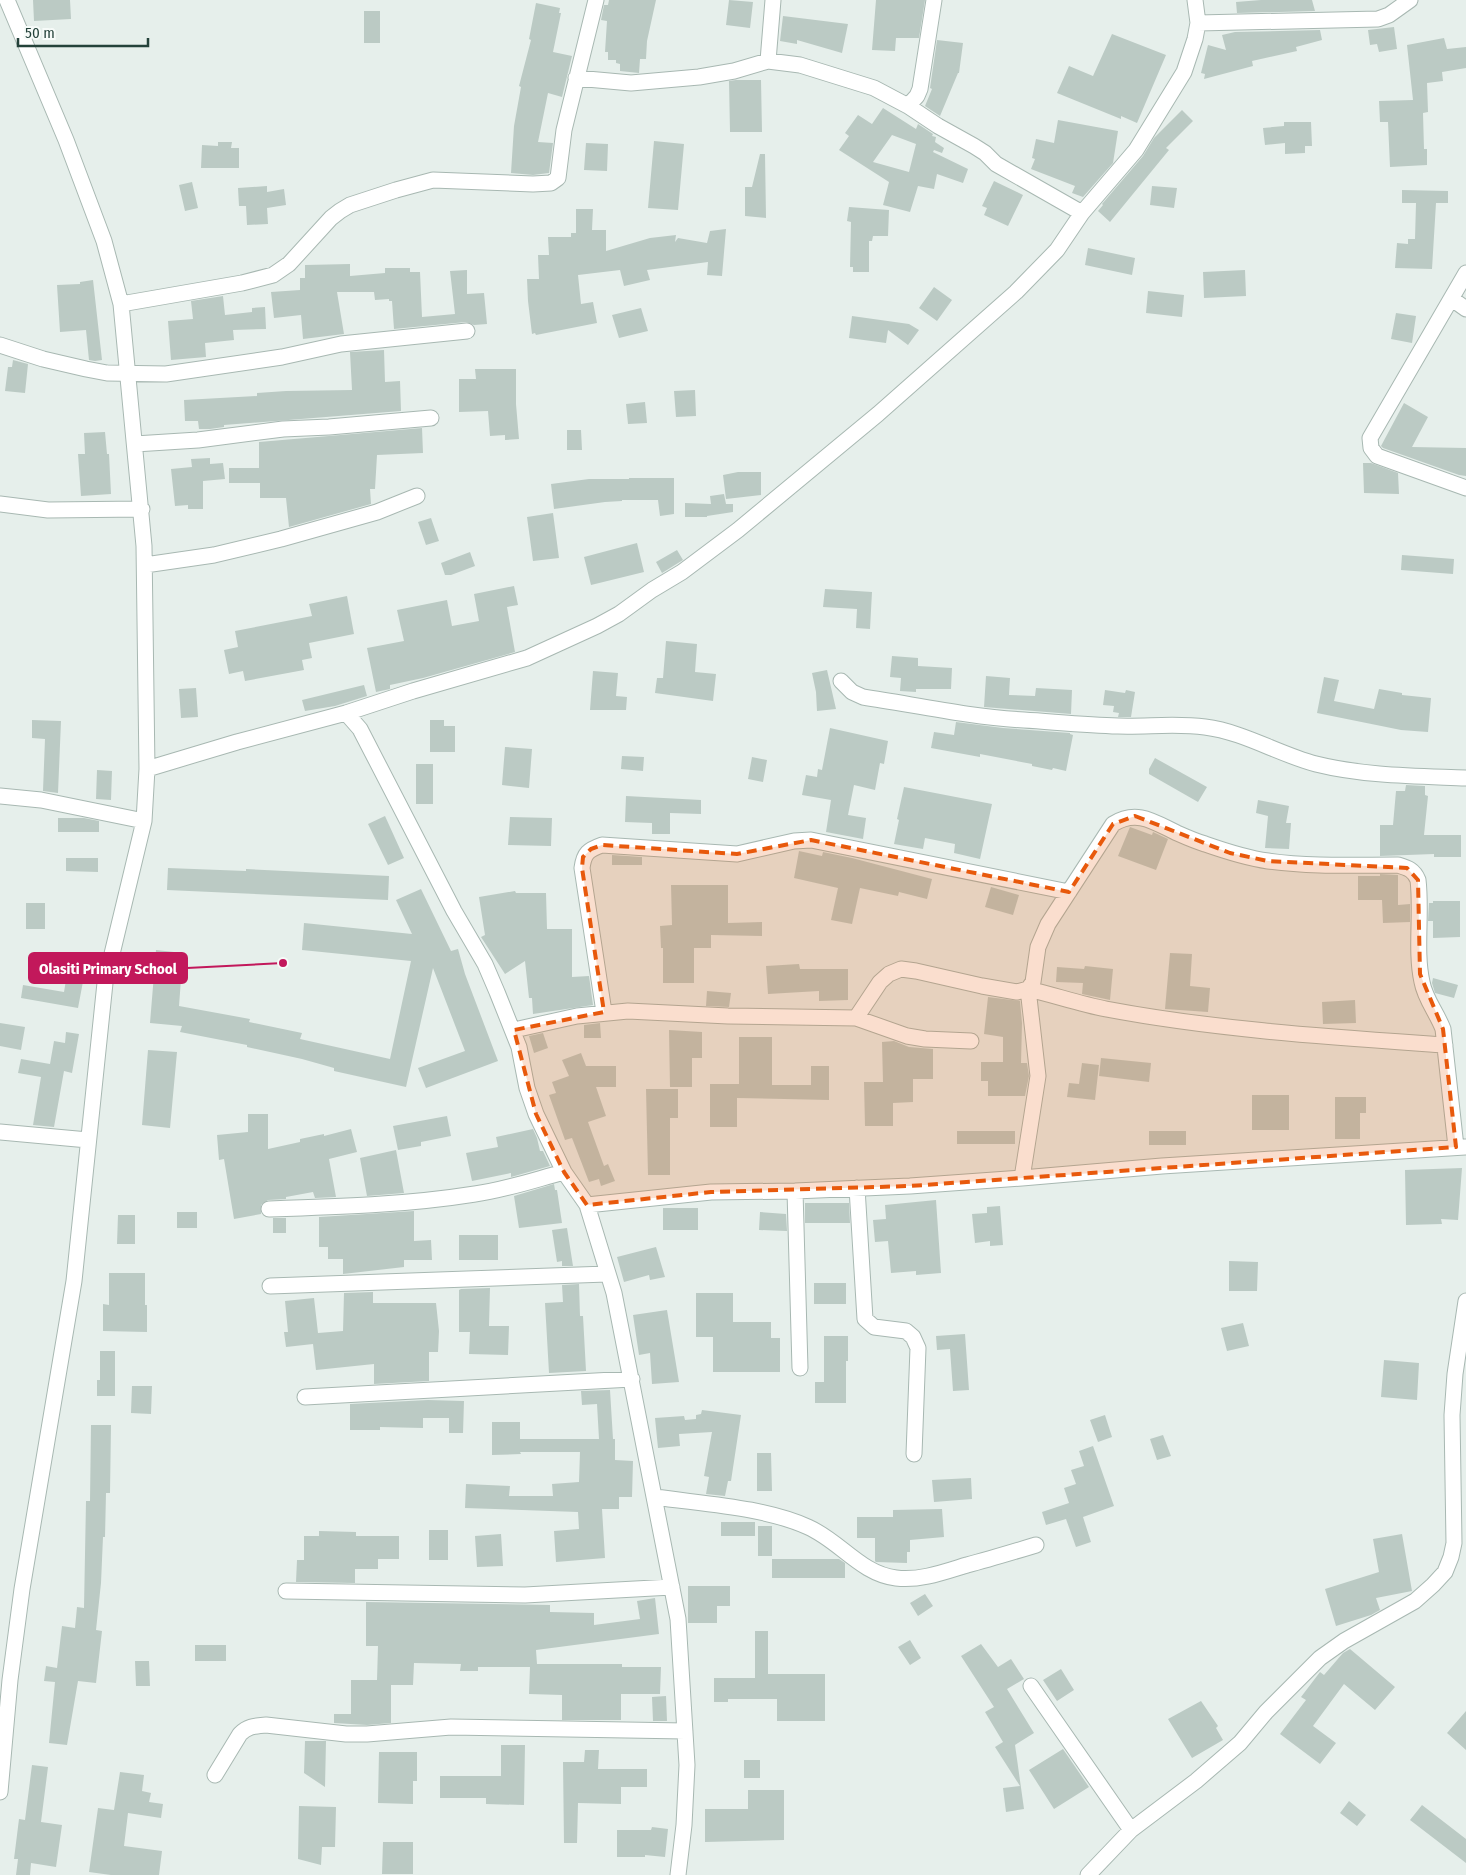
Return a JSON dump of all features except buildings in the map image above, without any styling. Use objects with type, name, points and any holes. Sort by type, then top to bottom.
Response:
[{"type":"street","points":[[0,1792],[5,1680],[74,1281],[105,983],[144,822],[147,769],[145,565],[142,509],[121,304],[104,240],[66,140],[7,0]]},
{"type":"street","points":[[121,304],[224,286],[273,275],[289,264],[331,218],[350,205],[396,190],[433,180],[551,183],[558,178],[560,150],[596,0]]},
{"type":"street","points":[[768,62],[773,0]]},
{"type":"street","points":[[908,106],[917,96],[920,89],[934,0]]},
{"type":"street","points":[[147,769],[237,742],[346,713],[413,691],[528,658],[620,614],[652,590],[682,572],[738,530],[878,414],[1008,298],[1057,250],[1082,213],[1136,150],[1184,72],[1198,24],[1195,0]]},
{"type":"street","points":[[1198,24],[1378,19],[1389,15],[1410,0]]},
{"type":"street","points":[[576,78],[631,83],[655,82],[708,76],[768,62],[800,65],[874,88],[908,106],[984,153],[996,164],[1082,213]]},
{"type":"street","points":[[1466,273],[1370,438],[1371,448],[1376,456],[1466,488]]},
{"type":"street","points":[[1452,299],[1466,308]]},
{"type":"street","points":[[0,345],[43,359],[106,373],[174,372],[282,357],[341,344],[467,331]]},
{"type":"street","points":[[135,444],[198,440],[283,429],[430,418]]},
{"type":"street","points":[[145,565],[214,555],[281,539],[377,512],[417,496]]},
{"type":"street","points":[[0,504],[48,510],[142,509]]},
{"type":"street","points":[[841,681],[852,692],[863,696],[976,714],[1020,720],[1119,726],[1184,725],[1207,727],[1232,733],[1314,763],[1339,768],[1466,778]]},
{"type":"street","points":[[346,713],[360,729],[372,749],[454,911],[485,964],[514,1030],[527,1088],[536,1114],[564,1172],[587,1205],[614,1293],[678,1619],[687,1765],[684,1825],[678,1875]]},
{"type":"street","points":[[0,796],[41,800],[144,822]]},
{"type":"street","points":[[587,1205],[711,1192],[857,1188],[1022,1178],[1162,1166],[1461,1147],[1443,1029],[1439,1017],[1425,993],[1420,974],[1418,880],[1416,874],[1408,868],[1398,865],[1329,865],[1268,861],[1230,852],[1186,838],[1146,818],[1135,816],[1122,818],[1113,824],[1041,937],[1038,947],[1033,982],[1028,989],[1038,1076],[1022,1178]]},
{"type":"street","points":[[604,1012],[582,868],[583,857],[590,849],[602,845],[737,854],[794,841],[811,840],[1069,892]]},
{"type":"street","points":[[856,1018],[880,982],[889,974],[902,969],[1017,992],[1028,989],[1104,1008],[1236,1028],[1299,1035],[1445,1045]]},
{"type":"street","points":[[514,1030],[577,1016],[628,1011],[728,1016],[856,1018],[907,1036],[925,1039],[971,1041]]},
{"type":"street","points":[[0,1132],[88,1140]]},
{"type":"street","points":[[268,1209],[344,1207],[438,1199],[476,1194],[564,1172]]},
{"type":"street","points":[[857,1188],[865,1319],[874,1327],[906,1331],[913,1337],[918,1348],[914,1454]]},
{"type":"street","points":[[795,1191],[800,1368]]},
{"type":"street","points":[[270,1286],[607,1274]]},
{"type":"street","points":[[1088,1875],[1131,1830],[1196,1781],[1240,1743],[1266,1712],[1320,1658],[1344,1641],[1415,1601],[1445,1572],[1454,1543],[1459,1439],[1456,1374],[1466,1301]]},
{"type":"street","points":[[305,1397],[632,1379]]},
{"type":"street","points":[[655,1497],[758,1512],[808,1526],[827,1536],[868,1570],[882,1576],[897,1578],[916,1578],[940,1573],[1036,1545]]},
{"type":"street","points":[[286,1591],[525,1595],[672,1587]]},
{"type":"street","points":[[1031,1686],[1131,1830]]},
{"type":"street","points":[[215,1775],[240,1734],[246,1728],[254,1726],[266,1725],[346,1734],[451,1727],[561,1730],[685,1730]]},
{"type":"highlighted area","points":[[1135,816],[1230,853],[1268,861],[1407,868],[1418,880],[1420,974],[1443,1029],[1456,1147],[910,1186],[711,1192],[587,1205],[564,1172],[536,1114],[514,1030],[604,1012],[582,868],[583,857],[591,849],[602,845],[737,854],[811,840],[1069,892],[1113,824]]},
{"type":"place","name":"Olasiti Primary School","points":[[283,963]]}]
